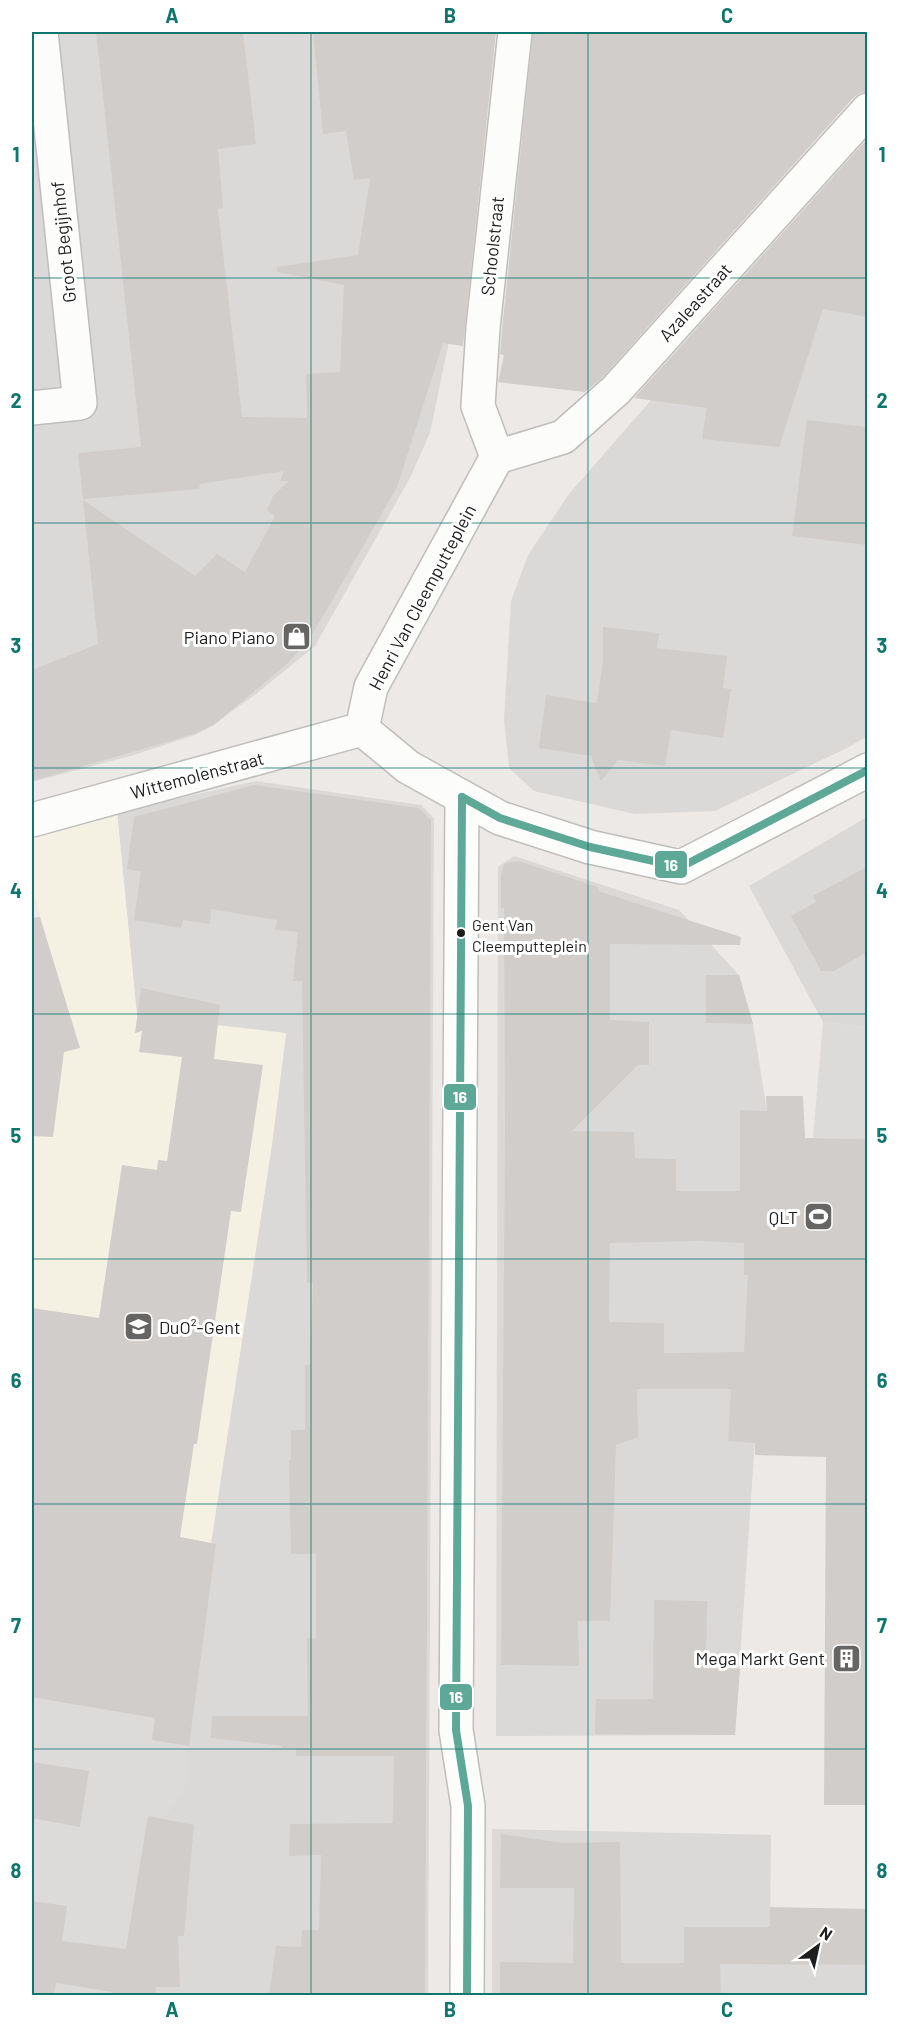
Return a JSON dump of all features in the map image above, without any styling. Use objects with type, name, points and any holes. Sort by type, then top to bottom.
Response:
[{"type":"street","name":"Groot Begijnhof","points":[[32,408],[81,403],[41,32]]},
{"type":"street","name":"Schoolstraat","points":[[497,457],[478,406],[483,328],[515,32]]},
{"type":"street","name":"Azaleastraat","points":[[497,457],[563,437],[616,390],[867,111]]},
{"type":"street","name":"Henri Van Cleemputteplein","points":[[362,729],[371,687],[497,457]]},
{"type":"street","points":[[362,729],[408,766],[500,818],[590,847],[681,867],[867,770]]},
{"type":"street","name":"Wittemolenstraat","points":[[32,820],[362,729]]},
{"type":"street","points":[[462,797],[456,1730],[468,1806],[468,1995]]},
{"type":"shaded area","points":[[32,32],[487,32],[483,106],[469,244],[430,433],[410,478],[315,646],[256,694],[195,735],[134,755],[32,782]]},
{"type":"shaded area","points":[[867,158],[867,736],[849,747],[715,811],[635,814],[534,791],[509,768],[504,719],[511,601],[528,555],[569,494],[779,254]]},
{"type":"shaded area","points":[[256,781],[421,805],[434,818],[428,1995],[32,1995],[32,1511],[211,1543],[272,1144],[286,1034],[137,1016],[117,812]]},
{"type":"shaded area","name":"DuO²-Gent","points":[[117,812],[137,1016],[286,1033],[272,1144],[211,1543],[32,1511],[32,938],[45,934],[32,886],[32,837]]},
{"type":"shaded area","points":[[867,817],[867,1027],[823,1022],[749,886]]},
{"type":"shaded area","points":[[514,856],[679,910],[739,975],[753,1024],[767,1111],[763,1321],[735,1735],[496,1736],[498,867]]},
{"type":"shaded area","points":[[823,1022],[867,1027],[867,1139],[813,1138]]},
{"type":"shaded area","points":[[32,1511],[216,1544],[189,1746],[188,1782],[165,1819],[148,1816],[126,1949],[119,1965],[112,1995],[32,1995]]},
{"type":"shaded area","points":[[492,1829],[771,1835],[770,1927],[685,1927],[684,1963],[867,1965],[867,1995],[492,1995]]},
{"type":"building","points":[[96,32],[243,32],[256,144],[218,149],[223,208],[218,209],[242,417],[307,418],[306,374],[340,372],[344,285],[277,272],[277,267],[358,255],[370,178],[354,180],[346,131],[323,134],[313,32],[496,32],[463,346],[443,343],[397,487],[309,639],[288,663],[214,725],[194,734],[32,781],[32,670],[98,644],[83,500],[195,576],[217,554],[245,572],[275,516],[267,510],[273,496],[289,481],[280,481],[284,471],[200,484],[199,489],[83,499],[78,453],[141,447]]},
{"type":"building","points":[[533,32],[867,32],[867,92],[854,97],[603,377],[585,392],[498,382],[504,355],[500,354],[502,330]]},
{"type":"building","points":[[867,139],[867,317],[823,309],[779,447],[702,439],[707,408],[634,398]]},
{"type":"building","points":[[807,420],[867,427],[867,545],[792,536]]},
{"type":"building","points":[[603,627],[659,633],[657,648],[727,656],[723,688],[731,689],[723,738],[671,730],[665,766],[618,760],[601,781],[591,756],[539,748],[546,695],[597,703],[603,660]]},
{"type":"building","points":[[254,785],[419,808],[431,820],[425,1995],[269,1995],[276,1946],[301,1947],[302,1930],[319,1930],[321,1855],[289,1856],[290,1824],[393,1823],[394,1756],[296,1756],[296,1748],[211,1738],[212,1716],[308,1716],[307,1638],[316,1638],[316,1554],[291,1554],[289,1460],[291,1460],[291,1430],[305,1430],[305,1365],[310,1365],[313,1283],[307,1283],[302,981],[293,981],[298,932],[275,930],[277,920],[211,909],[210,924],[183,920],[181,928],[134,920],[141,872],[127,869],[134,817]]},
{"type":"building","points":[[518,861],[598,887],[598,891],[741,937],[740,945],[610,944],[610,1020],[649,1022],[649,1065],[638,1065],[572,1131],[634,1132],[635,1158],[676,1159],[676,1191],[740,1191],[740,1110],[767,1111],[766,1096],[803,1096],[805,1138],[867,1139],[867,1805],[824,1805],[826,1457],[755,1455],[755,1443],[728,1441],[731,1389],[637,1389],[638,1437],[616,1445],[610,1621],[578,1621],[579,1666],[501,1665],[505,1130],[504,908],[501,908],[501,876],[504,864]],"holes":[[[701,1241],[744,1243],[744,1275],[748,1275],[744,1352],[664,1353],[664,1323],[609,1322],[610,1243]]]},
{"type":"building","points":[[867,867],[867,952],[834,971],[821,971],[791,916],[816,902],[813,896]]},
{"type":"building","points":[[40,917],[80,1048],[64,1052],[53,1137],[32,1136],[32,918]]},
{"type":"building","points":[[706,975],[739,975],[753,1024],[706,1023]]},
{"type":"building","points":[[141,988],[220,1005],[214,1059],[263,1065],[241,1212],[231,1211],[197,1444],[194,1444],[180,1537],[216,1544],[189,1746],[152,1740],[155,1718],[32,1697],[32,1308],[99,1318],[122,1165],[157,1170],[158,1160],[167,1161],[182,1057],[139,1052],[142,1031],[135,1033]]},
{"type":"building","points":[[654,1600],[707,1601],[706,1669],[740,1669],[735,1735],[595,1734],[596,1699],[653,1699]]},
{"type":"building","points":[[32,1762],[89,1771],[80,1827],[32,1818]]},
{"type":"building","points":[[148,1816],[194,1825],[184,1936],[178,1936],[180,1987],[156,1987],[155,1995],[112,1995],[113,1992],[56,1983],[54,1995],[32,1995],[32,1901],[67,1906],[62,1941],[126,1949]]},
{"type":"building","points":[[501,1834],[563,1843],[620,1842],[621,1963],[684,1963],[684,1927],[770,1927],[770,1907],[867,1909],[867,1965],[720,1964],[721,1995],[500,1995],[500,1962],[573,1963],[574,1888],[500,1888]]},
{"type":"transit line","name":"16","points":[[462,797],[500,818],[590,847],[681,867],[868,770]]},
{"type":"transit line","name":"16","points":[[462,797],[456,1730],[468,1806],[467,1996]]},
{"type":"place","name":"Piano Piano","points":[[296,637]]},
{"type":"place","name":"Gent Van Cleemputteplein","points":[[461,933]]},
{"type":"place","name":"QLT","points":[[819,1217]]},
{"type":"place","name":"DuO²-Gent","points":[[138,1327]]},
{"type":"place","name":"Mega Markt Gent","points":[[846,1658]]}]
